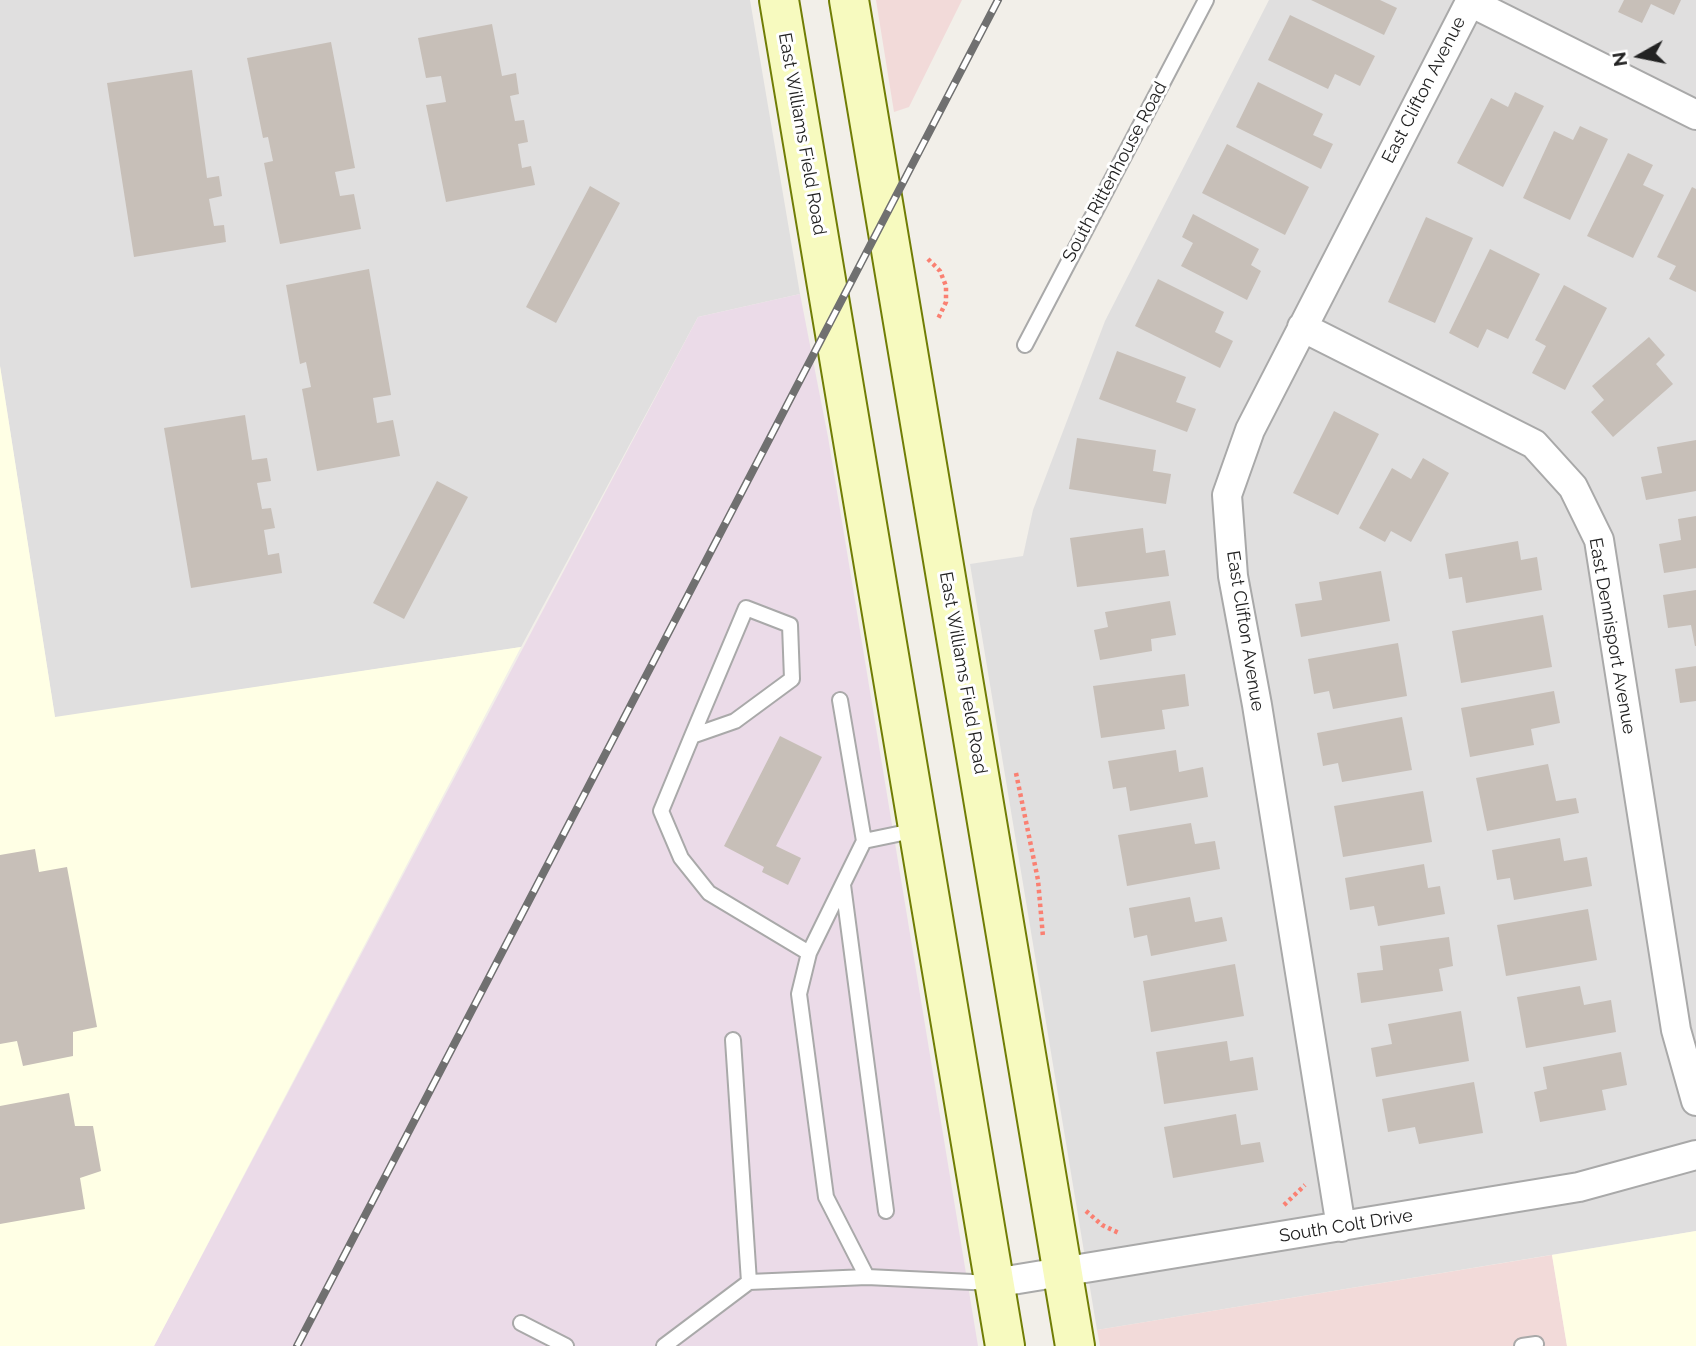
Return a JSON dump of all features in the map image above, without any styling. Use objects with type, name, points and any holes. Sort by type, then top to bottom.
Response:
[{"type":"main road","name":"East Williams Field Road","points":[[779,0],[1005,1346]]},
{"type":"main road","name":"East Williams Field Road","points":[[849,0],[1075,1346]]},
{"type":"street","name":"East Clifton Avenue","points":[[1341,1227],[1233,576],[1227,495],[1250,430],[1470,2],[1696,115]]},
{"type":"street","name":"East Dennisport Avenue","points":[[1302,327],[1534,444],[1573,488],[1599,540],[1676,1030],[1696,1101]]},
{"type":"street","name":"South Colt Drive","points":[[994,1283],[1579,1187],[1696,1155]]},
{"type":"lane","name":"South Rittenhouse Road","points":[[1025,345],[1206,0]]},
{"type":"lane","points":[[692,736],[735,721],[792,679],[790,625],[746,608],[692,736],[661,811],[681,858],[709,893],[809,953]]},
{"type":"lane","points":[[840,700],[863,841],[809,953],[799,994],[826,1197],[867,1277]]},
{"type":"lane","points":[[863,841],[919,830]]},
{"type":"lane","points":[[843,883],[886,1211]]},
{"type":"lane","points":[[733,1041],[749,1282]]},
{"type":"lane","points":[[664,1346],[749,1282],[867,1277],[994,1283]]},
{"type":"lane","points":[[522,1323],[566,1346]]},
{"type":"path","points":[[923,250],[940,271],[946,286],[946,302],[938,329]]},
{"type":"path","points":[[1015,768],[1038,880],[1044,943]]},
{"type":"path","points":[[1279,1210],[1306,1184]]},
{"type":"path","points":[[1083,1208],[1117,1233],[1129,1231]]},
{"type":"shaded area","points":[[0,0],[750,0],[800,294],[698,317],[521,647],[55,718],[0,366]]},
{"type":"shaded area","points":[[876,0],[962,0],[909,107],[894,112]]},
{"type":"shaded area","points":[[1269,0],[1696,0],[1696,1231],[1097,1330],[970,564],[1023,556],[1033,510],[1105,321]]},
{"type":"shaded area","points":[[800,294],[828,437],[978,1346],[154,1346],[698,317]]},
{"type":"shaded area","points":[[0,366],[55,717],[521,647],[154,1346],[0,1346]]},
{"type":"shaded area","points":[[1696,1231],[1696,1346],[1567,1346],[1552,1255]]},
{"type":"shaded area","points":[[1552,1255],[1567,1346],[1100,1346],[1097,1330]]},
{"type":"building","points":[[1311,0],[1380,0],[1397,8],[1384,35]]},
{"type":"building","points":[[1624,0],[1681,0],[1674,15],[1651,4],[1642,23],[1618,12]]},
{"type":"building","points":[[1290,15],[1375,56],[1360,86],[1335,74],[1328,89],[1268,60]]},
{"type":"building","points":[[492,24],[502,76],[516,73],[519,94],[510,96],[515,121],[524,120],[528,142],[518,144],[522,168],[531,166],[535,185],[446,202],[426,105],[446,102],[441,76],[426,78],[418,38]]},
{"type":"building","points":[[331,42],[355,168],[335,172],[340,196],[354,194],[361,229],[280,244],[264,163],[273,161],[268,137],[263,138],[247,58]]},
{"type":"building","points":[[192,70],[207,178],[219,176],[222,196],[209,199],[214,226],[224,225],[226,242],[134,257],[107,83]]},
{"type":"building","points":[[1258,82],[1323,114],[1313,135],[1333,144],[1321,169],[1236,127]]},
{"type":"building","points":[[1515,92],[1544,106],[1503,187],[1457,163],[1491,98],[1508,107]]},
{"type":"building","points":[[1580,126],[1608,139],[1570,220],[1523,198],[1554,131],[1573,140]]},
{"type":"building","points":[[1227,144],[1309,187],[1285,235],[1202,193]]},
{"type":"building","points":[[1628,153],[1653,165],[1643,185],[1664,195],[1633,258],[1587,236]]},
{"type":"building","points":[[590,186],[620,203],[556,323],[526,307]]},
{"type":"building","points":[[1692,187],[1696,189],[1696,292],[1669,279],[1676,266],[1657,257]]},
{"type":"building","points":[[1193,214],[1259,249],[1251,265],[1261,271],[1247,300],[1181,266],[1193,243],[1182,237]]},
{"type":"building","points":[[1426,217],[1473,238],[1435,323],[1388,302]]},
{"type":"building","points":[[1490,249],[1540,274],[1508,339],[1487,329],[1478,348],[1449,333]]},
{"type":"building","points":[[369,269],[391,395],[373,398],[377,423],[393,420],[400,456],[317,471],[302,389],[311,387],[306,362],[300,364],[286,285]]},
{"type":"building","points":[[1158,279],[1224,312],[1215,332],[1233,341],[1220,368],[1135,326]]},
{"type":"building","points":[[1564,285],[1607,308],[1565,390],[1532,373],[1546,346],[1535,340]]},
{"type":"building","points":[[1649,337],[1665,355],[1656,364],[1673,384],[1613,437],[1591,412],[1604,400],[1592,386]]},
{"type":"building","points":[[1117,351],[1186,377],[1176,402],[1196,409],[1187,432],[1099,399]]},
{"type":"building","points":[[1334,411],[1379,434],[1338,515],[1293,493]]},
{"type":"building","points":[[245,415],[252,460],[267,458],[271,481],[257,483],[262,509],[271,508],[275,528],[264,530],[268,555],[279,553],[282,573],[191,588],[164,428]]},
{"type":"building","points":[[1077,438],[1156,450],[1153,471],[1171,474],[1166,504],[1069,489]]},
{"type":"building","points":[[1696,440],[1696,491],[1646,500],[1641,477],[1662,473],[1657,447]]},
{"type":"building","points":[[1423,458],[1449,473],[1411,542],[1391,531],[1385,542],[1359,528],[1392,468],[1411,479]]},
{"type":"building","points":[[437,481],[468,497],[404,619],[373,603]]},
{"type":"building","points":[[1696,516],[1696,568],[1664,573],[1659,544],[1681,540],[1678,519]]},
{"type":"building","points":[[1143,528],[1146,553],[1165,550],[1169,576],[1077,587],[1070,538]]},
{"type":"building","points":[[1518,541],[1521,560],[1537,557],[1542,590],[1466,603],[1462,577],[1449,579],[1445,554]]},
{"type":"building","points":[[1381,571],[1390,621],[1301,637],[1295,604],[1322,600],[1319,582]]},
{"type":"building","points":[[1696,590],[1695,646],[1691,625],[1668,628],[1663,595]]},
{"type":"building","points":[[1170,601],[1176,635],[1151,639],[1152,651],[1100,660],[1094,630],[1108,627],[1105,612]]},
{"type":"building","points":[[1543,615],[1552,667],[1461,683],[1452,631]]},
{"type":"building","points":[[1398,643],[1407,696],[1333,709],[1329,691],[1314,694],[1308,659]]},
{"type":"building","points":[[1696,666],[1696,701],[1680,703],[1675,669]]},
{"type":"building","points":[[1185,674],[1189,706],[1162,710],[1165,729],[1101,738],[1093,686]]},
{"type":"building","points":[[1554,691],[1560,723],[1531,729],[1534,745],[1470,757],[1461,708]]},
{"type":"building","points":[[1402,717],[1412,770],[1342,782],[1338,763],[1323,766],[1317,733]]},
{"type":"building","points":[[780,736],[822,757],[776,846],[801,858],[788,885],[762,872],[764,867],[724,846]]},
{"type":"building","points":[[1176,750],[1179,772],[1203,767],[1208,797],[1130,811],[1126,787],[1113,789],[1108,761]]},
{"type":"building","points":[[1548,764],[1556,801],[1576,798],[1579,813],[1487,831],[1476,778]]},
{"type":"building","points":[[1423,791],[1432,842],[1343,857],[1334,806]]},
{"type":"building","points":[[1191,823],[1195,844],[1215,841],[1220,869],[1127,886],[1118,835]]},
{"type":"building","points":[[1560,838],[1564,861],[1587,857],[1592,886],[1514,900],[1510,878],[1497,880],[1492,850]]},
{"type":"building","points":[[35,849],[39,872],[67,867],[97,1027],[73,1032],[73,1056],[23,1066],[17,1041],[0,1044],[0,855]]},
{"type":"building","points":[[1424,864],[1428,888],[1440,886],[1445,914],[1378,926],[1374,906],[1350,910],[1345,878]]},
{"type":"building","points":[[1190,897],[1195,922],[1222,917],[1227,941],[1151,956],[1147,935],[1134,938],[1129,908]]},
{"type":"building","points":[[1588,909],[1597,960],[1506,976],[1497,925]]},
{"type":"building","points":[[1449,937],[1453,966],[1439,969],[1443,991],[1361,1003],[1357,973],[1383,970],[1380,946]]},
{"type":"building","points":[[1235,964],[1244,1016],[1151,1032],[1143,981]]},
{"type":"building","points":[[1580,986],[1584,1005],[1611,1000],[1616,1032],[1526,1048],[1517,997]]},
{"type":"building","points":[[1461,1011],[1469,1061],[1376,1077],[1371,1048],[1392,1044],[1388,1024]]},
{"type":"building","points":[[1227,1041],[1230,1061],[1253,1057],[1258,1090],[1164,1104],[1156,1052]]},
{"type":"building","points":[[1621,1052],[1627,1085],[1602,1090],[1606,1110],[1540,1122],[1534,1092],[1547,1089],[1543,1067]]},
{"type":"building","points":[[1474,1082],[1483,1133],[1419,1144],[1415,1127],[1388,1132],[1382,1099]]},
{"type":"building","points":[[69,1093],[75,1126],[93,1126],[101,1171],[80,1178],[85,1209],[0,1224],[0,1106]]},
{"type":"building","points":[[1236,1114],[1241,1145],[1260,1142],[1264,1162],[1173,1178],[1164,1127]]},
{"type":"railway","points":[[297,1346],[998,0]]}]
